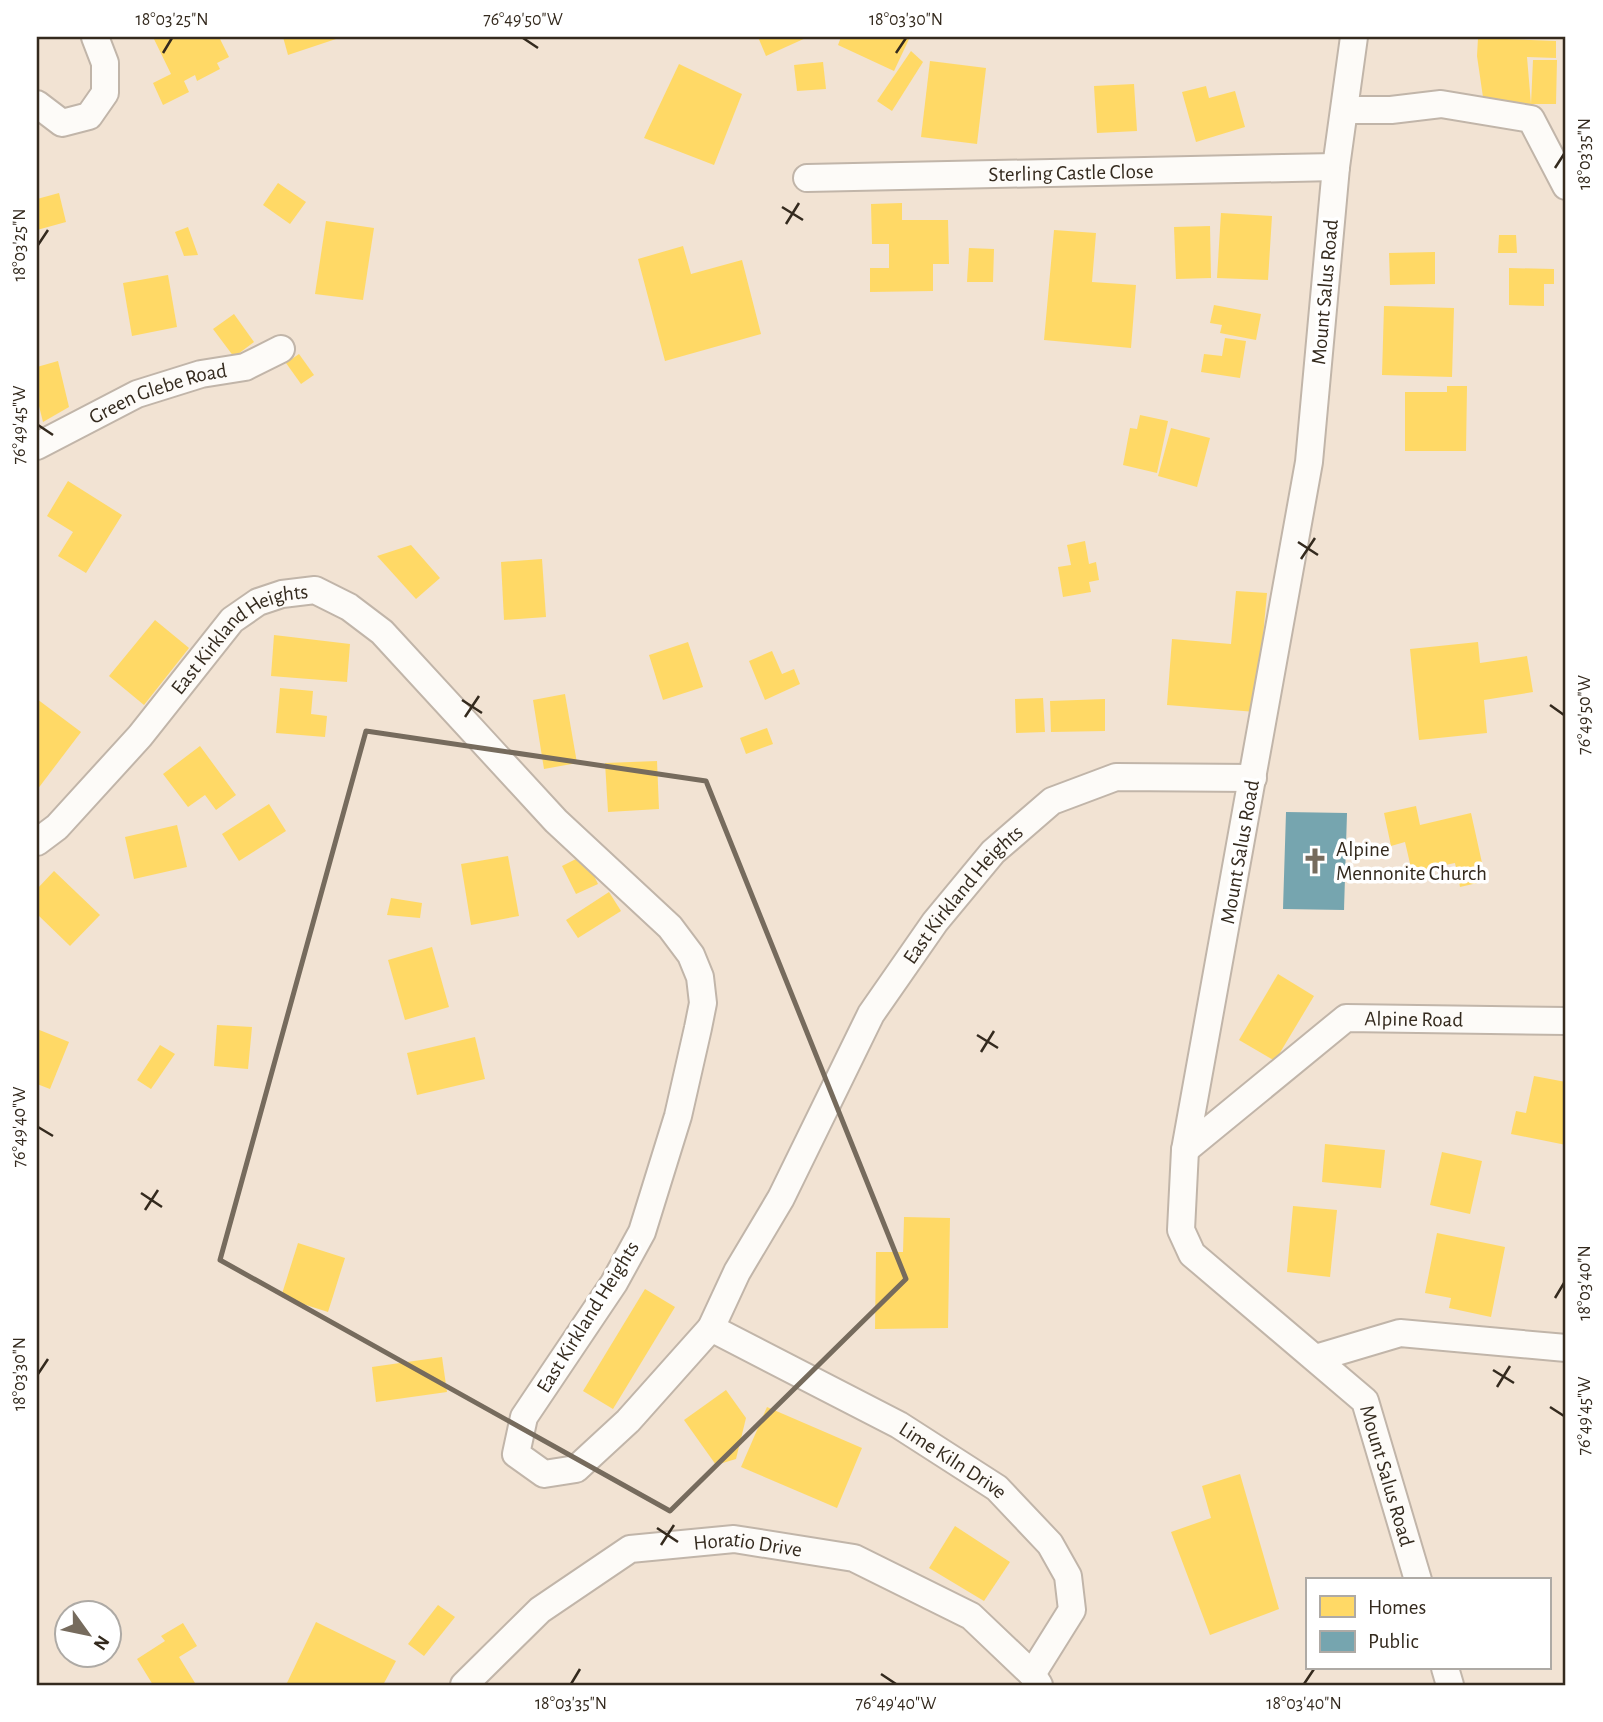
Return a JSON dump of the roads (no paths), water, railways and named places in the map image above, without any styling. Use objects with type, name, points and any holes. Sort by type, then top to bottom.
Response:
[{"type":"street","points":[[37,104],[62,123],[89,116],[105,93],[105,64],[95,37]]},
{"type":"street","name":"Mount Salus Road","points":[[1353,37],[1336,167],[1310,461],[1185,1150],[1181,1230],[1192,1254],[1365,1401],[1417,1578]]},
{"type":"street","points":[[1345,110],[1391,110],[1441,104],[1531,119],[1566,186]]},
{"type":"street","name":"Sterling Castle Close","points":[[807,178],[1336,167]]},
{"type":"street","name":"Green Glebe Road","points":[[37,446],[137,394],[201,374],[244,367],[281,349]]},
{"type":"street","name":"East Kirkland Heights","points":[[37,842],[57,827],[140,736],[232,620],[258,603],[282,594],[315,590],[349,607],[382,632],[556,821],[670,927],[691,955],[699,977],[703,1003],[678,1116],[642,1232],[614,1283],[524,1417],[516,1454],[544,1474],[576,1469],[628,1421],[711,1328],[737,1272],[781,1198],[872,1014],[935,922],[993,852],[1052,801],[1116,777],[1253,778]]},
{"type":"street","name":"Alpine Road","points":[[1185,1150],[1346,1018],[1566,1021]]},
{"type":"street","name":"Lime Kiln Drive","points":[[711,1328],[900,1425],[998,1488],[1050,1544],[1068,1576],[1072,1610],[1036,1680]]},
{"type":"street","points":[[1316,1358],[1400,1333],[1566,1348]]},
{"type":"street","name":"Horatio Drive","points":[[464,1685],[540,1609],[630,1549],[734,1539],[854,1558],[971,1616],[1036,1680]]},
{"type":"place","name":"Alpine Mennonite Church","points":[[1315,861]]}]
